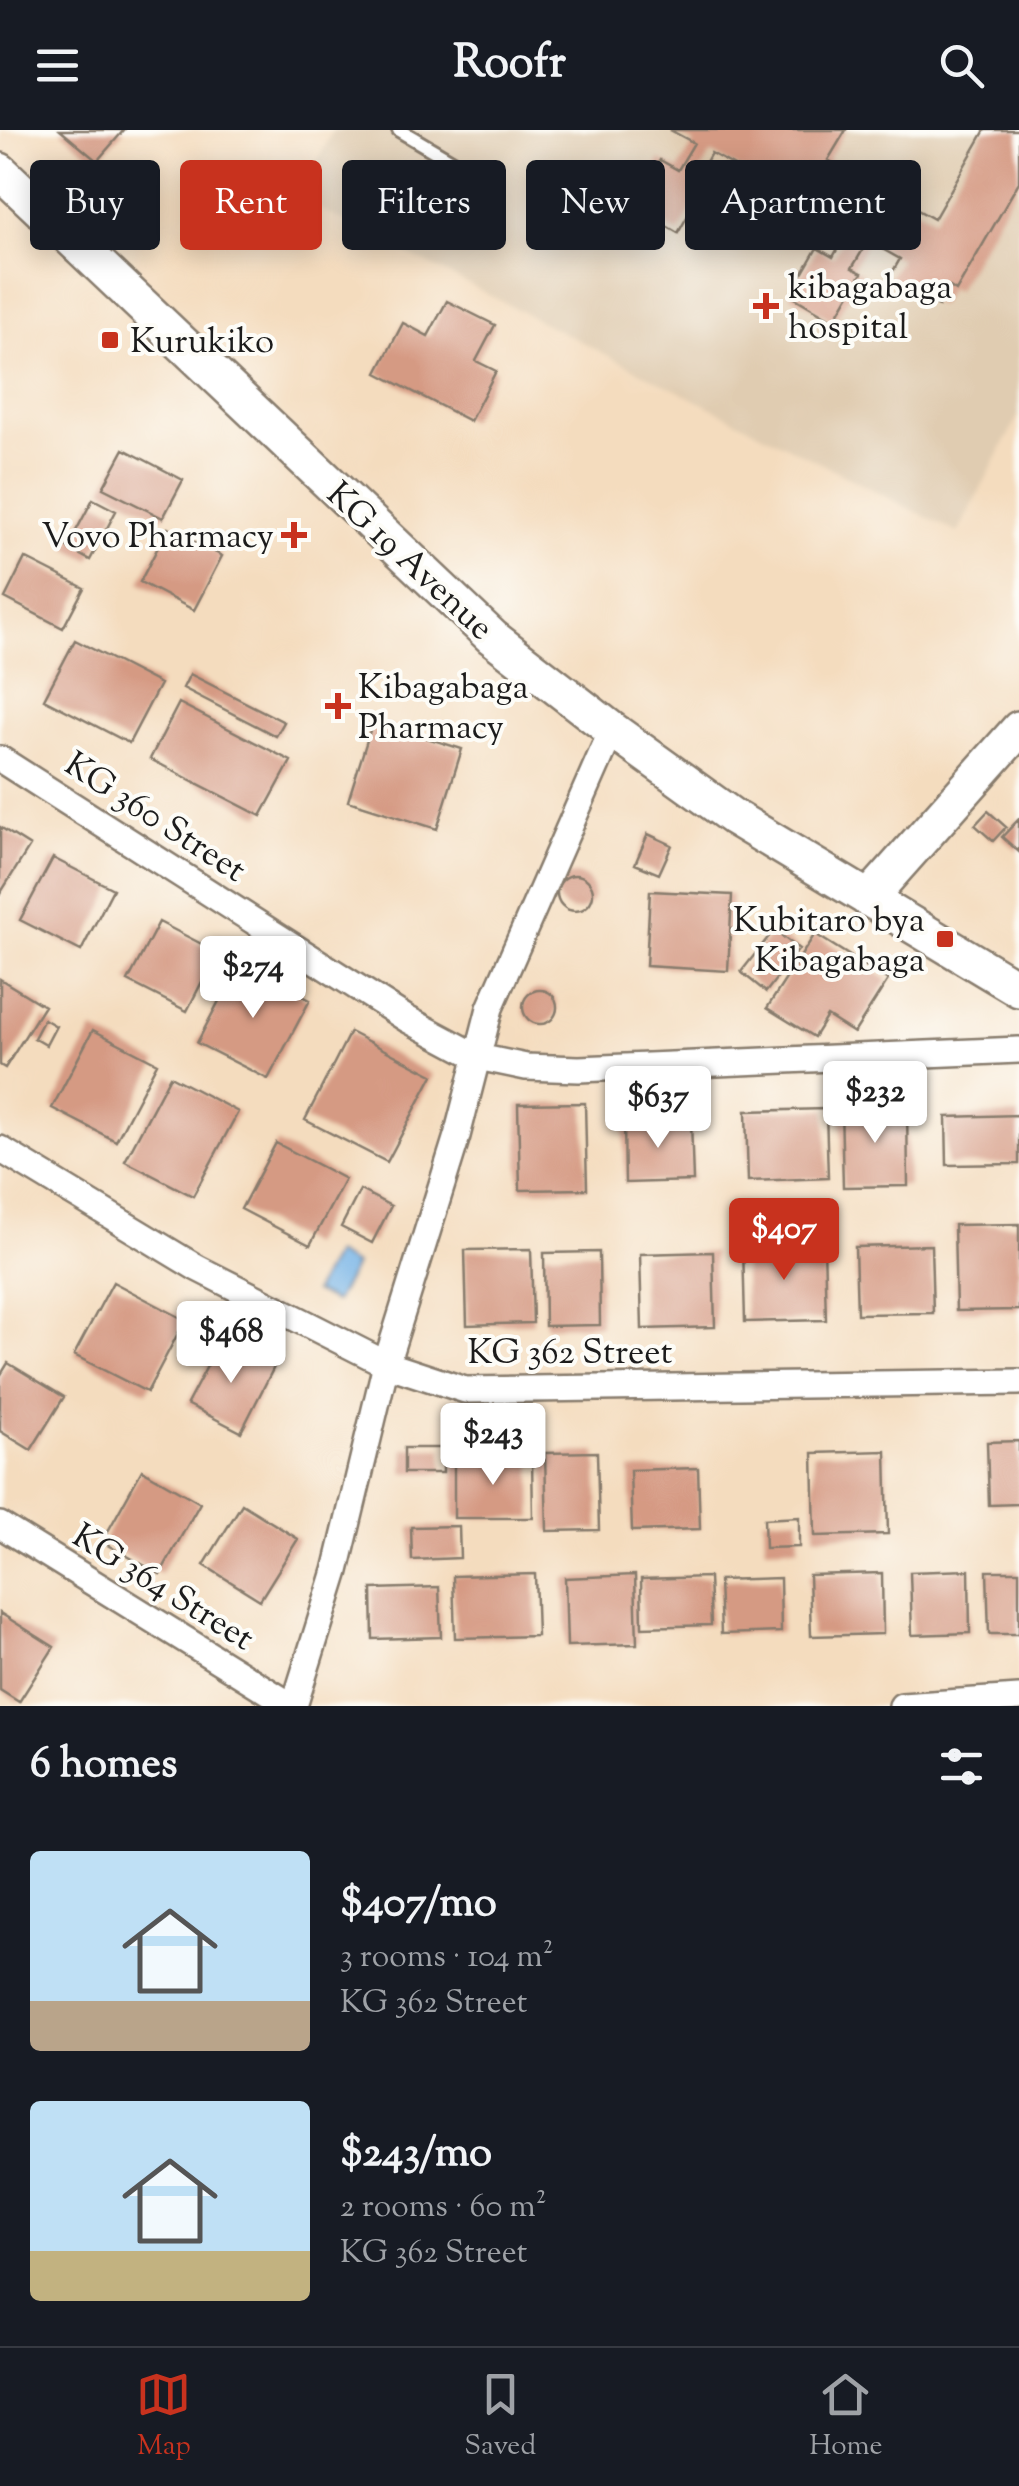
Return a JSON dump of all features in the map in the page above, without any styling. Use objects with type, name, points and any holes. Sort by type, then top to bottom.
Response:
[{"type":"main road","name":"KG 19 Avenue","points":[[0,171],[492,636],[612,730],[733,816],[1019,989]]},
{"type":"main road","points":[[868,899],[1019,729]]},
{"type":"street","points":[[293,1706],[336,1571],[386,1364],[490,1008],[612,730]]},
{"type":"street","name":"KG 360 Street","points":[[0,758],[407,1019],[478,1057],[526,1068],[579,1068],[1019,1050]]},
{"type":"street","name":"KG 362 Street","points":[[0,1149],[198,1268],[386,1364],[465,1390],[1019,1382]]},
{"type":"street","name":"KG 364 Street","points":[[0,1525],[293,1706]]},
{"type":"street","points":[[902,1706],[1019,1698]]},
{"type":"lane","points":[[398,130],[450,160]]},
{"type":"shaded area","name":"kibagabaga hospital","points":[[333,130],[1019,130],[1019,415],[958,533],[400,250],[506,250],[506,160],[342,160],[342,220],[322,210],[322,160],[318,160]]},
{"type":"water","points":[[334,1254],[355,1265],[335,1302],[314,1292]]},
{"type":"building","points":[[60,130],[124,130],[96,160]]},
{"type":"building","name":"kibagabaga hospital","points":[[670,130],[846,130],[828,160],[724,160],[711,153],[707,160],[685,160],[685,221],[678,233],[665,225],[665,163],[678,170],[694,143]]},
{"type":"building","name":"kibagabaga hospital","points":[[985,130],[1019,130],[1019,182],[956,291],[950,287],[939,306],[889,278],[900,259],[884,250],[921,250],[921,212],[934,219]]},
{"type":"building","name":"kibagabaga hospital","points":[[816,250],[833,257],[837,250],[863,250],[852,268],[862,273],[834,321],[790,295]]},
{"type":"building","points":[[447,301],[495,325],[476,361],[496,371],[470,421],[377,373],[403,323],[428,336]]},
{"type":"building","points":[[124,449],[183,480],[163,518],[103,488]]},
{"type":"building","points":[[93,499],[116,511],[90,560],[67,548]]},
{"type":"building","points":[[168,528],[222,556],[194,610],[140,582]]},
{"type":"building","points":[[25,558],[84,588],[63,628],[5,598]]},
{"type":"building","points":[[75,640],[160,684],[129,743],[44,699]]},
{"type":"building","points":[[190,674],[284,722],[276,736],[183,688]]},
{"type":"building","points":[[179,703],[291,761],[261,816],[150,759]]},
{"type":"building","points":[[373,721],[462,749],[437,829],[348,801]]},
{"type":"building","points":[[988,811],[1006,827],[993,841],[975,825]]},
{"type":"building","points":[[1019,819],[1019,852],[1002,837]]},
{"type":"building","points":[[0,827],[30,846],[0,894]]},
{"type":"building","points":[[648,834],[672,845],[659,874],[635,864]]},
{"type":"building","points":[[53,858],[113,889],[81,951],[20,920]]},
{"type":"building","points":[[575,875],[587,881],[593,893],[587,905],[575,911],[563,905],[557,893],[563,881]]},
{"type":"building","points":[[650,891],[732,895],[728,971],[646,966]]},
{"type":"building","points":[[159,922],[217,952],[187,1011],[128,981]]},
{"type":"building","points":[[774,930],[799,949],[766,992],[741,972]]},
{"type":"building","points":[[815,934],[888,980],[854,1033],[827,1016],[814,1037],[767,1008]]},
{"type":"building","points":[[239,963],[310,1000],[268,1079],[197,1043]]},
{"type":"building","points":[[0,979],[44,1006],[5,1068],[0,1065]]},
{"type":"building","points":[[540,990],[552,995],[557,1007],[552,1019],[540,1024],[528,1019],[523,1007],[528,995]]},
{"type":"building","points":[[44,1019],[56,1026],[46,1045],[34,1038]]},
{"type":"building","points":[[93,1030],[157,1063],[116,1141],[52,1108]]},
{"type":"building","points":[[350,1032],[433,1075],[387,1162],[305,1120]]},
{"type":"building","points":[[170,1076],[238,1112],[193,1196],[125,1161]]},
{"type":"building","points":[[585,1103],[587,1189],[520,1190],[518,1104]]},
{"type":"building","points":[[907,1104],[908,1186],[843,1187],[841,1106]]},
{"type":"building","points":[[826,1109],[828,1178],[748,1181],[746,1111]]},
{"type":"building","points":[[1019,1115],[1019,1164],[947,1165],[946,1117]]},
{"type":"building","points":[[691,1120],[693,1181],[625,1183],[624,1121]]},
{"type":"building","points":[[276,1143],[345,1179],[310,1245],[241,1209]]},
{"type":"building","points":[[360,1190],[391,1206],[372,1243],[341,1227]]},
{"type":"building","points":[[1019,1224],[1019,1310],[956,1311],[954,1225]]},
{"type":"building","points":[[824,1244],[826,1320],[745,1322],[743,1246]]},
{"type":"building","points":[[931,1245],[933,1313],[857,1314],[855,1247]]},
{"type":"building","points":[[531,1249],[533,1323],[467,1325],[465,1250]]},
{"type":"building","points":[[599,1252],[600,1325],[545,1326],[544,1253]]},
{"type":"building","points":[[713,1252],[715,1327],[642,1329],[640,1254]]},
{"type":"building","points":[[113,1282],[185,1320],[147,1392],[74,1355]]},
{"type":"building","points":[[221,1340],[274,1367],[241,1432],[187,1404]]},
{"type":"building","points":[[8,1363],[64,1397],[31,1450],[0,1431],[0,1376]]},
{"type":"building","points":[[1019,1441],[1019,1504],[989,1505],[987,1442]]},
{"type":"building","points":[[404,1448],[443,1448],[443,1473],[404,1473]]},
{"type":"building","points":[[886,1451],[888,1534],[815,1536],[813,1453]]},
{"type":"building","points":[[597,1452],[599,1530],[547,1531],[545,1453]]},
{"type":"building","points":[[454,1458],[532,1459],[533,1518],[454,1518]]},
{"type":"building","points":[[698,1468],[700,1529],[632,1531],[630,1470]]},
{"type":"building","points":[[142,1470],[200,1503],[160,1574],[102,1542]]},
{"type":"building","points":[[242,1504],[298,1539],[260,1600],[204,1565]]},
{"type":"building","points":[[799,1517],[799,1547],[765,1548],[764,1519]]},
{"type":"building","points":[[459,1526],[460,1558],[412,1560],[411,1527]]},
{"type":"building","points":[[969,1570],[970,1633],[912,1635],[910,1572]]},
{"type":"building","points":[[987,1571],[1019,1571],[1019,1634],[989,1634]]},
{"type":"building","points":[[882,1573],[883,1634],[811,1636],[809,1575]]},
{"type":"building","points":[[535,1574],[537,1636],[455,1638],[453,1576]]},
{"type":"building","points":[[635,1575],[637,1644],[567,1646],[565,1578]]},
{"type":"building","points":[[709,1577],[711,1625],[642,1627],[641,1579]]},
{"type":"building","points":[[780,1578],[781,1632],[721,1634],[719,1580]]},
{"type":"building","points":[[439,1587],[441,1637],[373,1639],[372,1589]]},
{"type":"building","points":[[0,1613],[54,1647],[19,1702],[0,1690]]},
{"type":"place","name":"kibagabaga hospital","points":[[766,306]]},
{"type":"place","name":"Kurukiko","points":[[110,340]]},
{"type":"place","name":"Vovo Pharmacy","points":[[294,535]]},
{"type":"place","name":"Kibagabaga Pharmacy","points":[[338,706]]},
{"type":"place","name":"Kubitaro bya Kibagabaga","points":[[945,939]]}]
